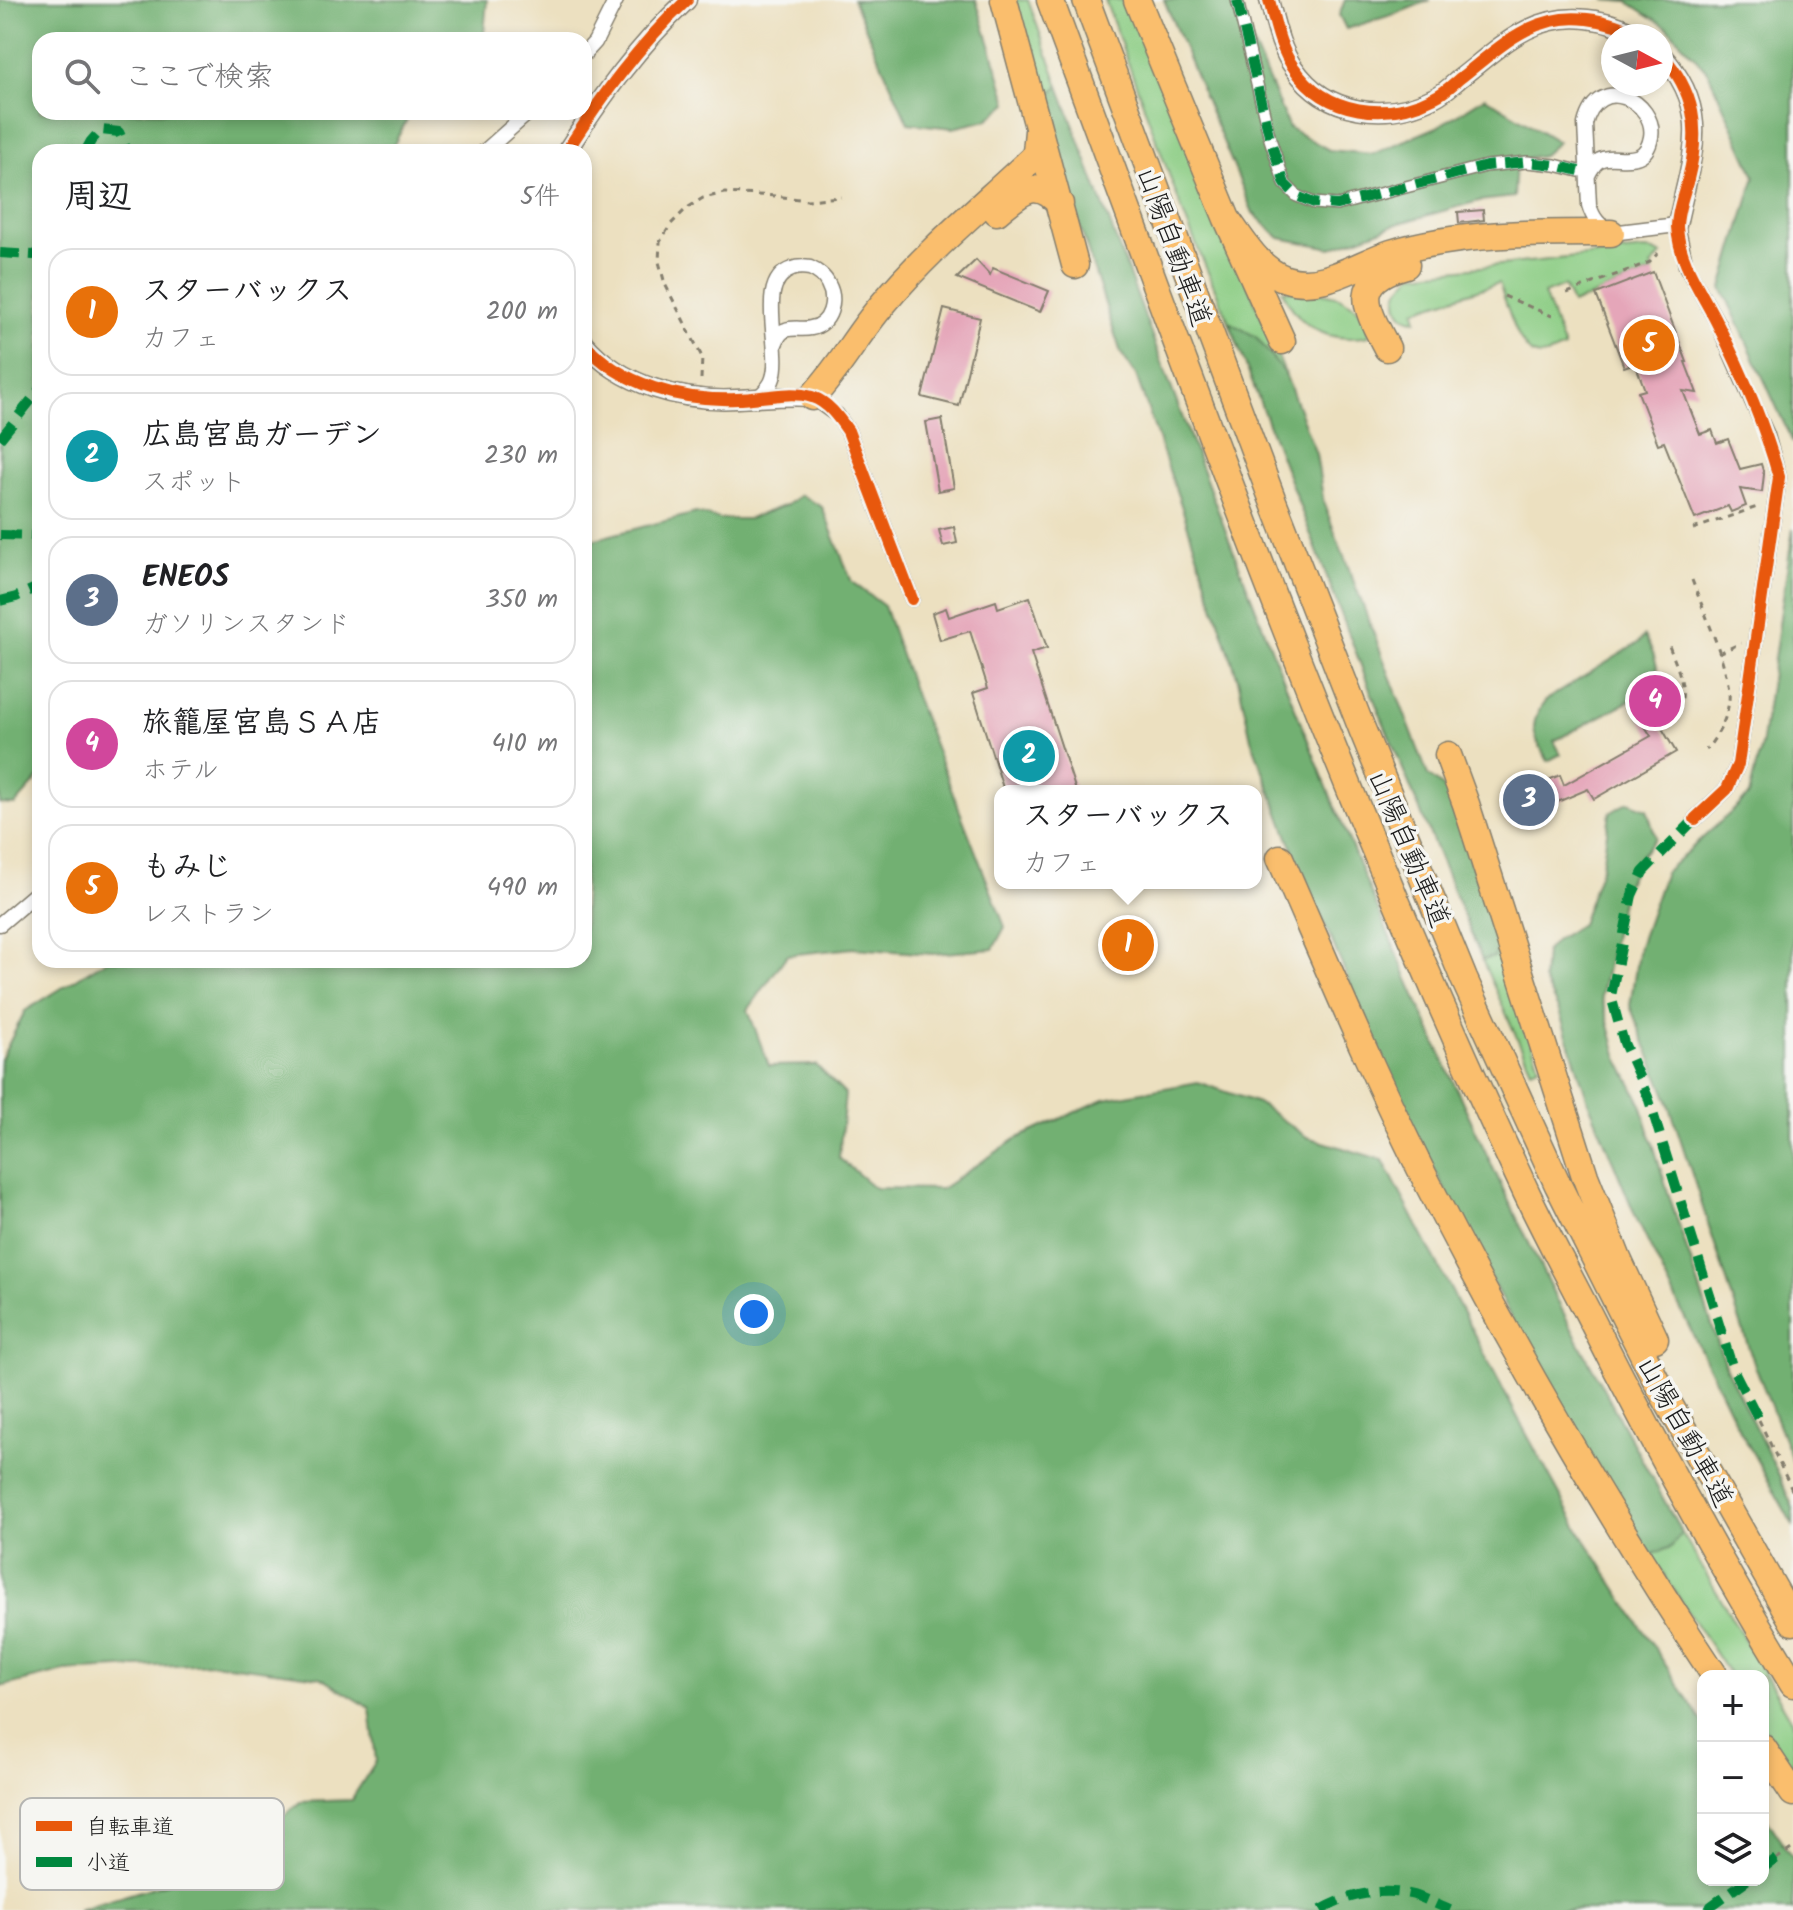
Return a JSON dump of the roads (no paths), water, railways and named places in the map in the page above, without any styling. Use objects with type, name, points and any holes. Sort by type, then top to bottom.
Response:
[{"type":"highway","points":[[1004,0],[1075,265]]},
{"type":"highway","name":"山陽自動車道","points":[[1050,0],[1240,513],[1436,994],[1529,1198],[1635,1407],[1793,1684]]},
{"type":"highway","name":"山陽自動車道","points":[[1086,0],[1289,544],[1464,979],[1558,1185],[1661,1390],[1790,1617]]},
{"type":"highway","points":[[1137,0],[1227,219],[1282,341]]},
{"type":"highway","points":[[812,397],[832,375],[864,327],[909,275],[1033,158],[1038,131]]},
{"type":"highway","points":[[812,397],[838,377],[877,324],[899,301],[1021,192],[1044,190],[1060,204]]},
{"type":"highway","points":[[1227,219],[1253,255],[1271,272],[1304,283],[1321,280],[1390,254],[1437,243],[1518,235],[1611,233]]},
{"type":"highway","points":[[1387,348],[1368,312],[1370,287],[1377,276],[1439,256],[1520,248],[1611,233]]},
{"type":"highway","points":[[1448,755],[1585,1176],[1612,1245],[1657,1342],[1756,1536],[1790,1617]]},
{"type":"highway","points":[[1280,858],[1427,1183],[1516,1349],[1612,1516],[1711,1670]]},
{"type":"highway","points":[[1769,1757],[1793,1793]]},
{"type":"street","points":[[592,45],[616,0]]},
{"type":"street","points":[[592,112],[646,41],[687,0]]},
{"type":"street","points":[[1237,0],[1270,139],[1285,184],[1297,196],[1314,203],[1337,205],[1486,166],[1527,162],[1555,165],[1583,173]]},
{"type":"street","points":[[1269,0],[1277,32],[1293,67],[1310,87],[1329,101],[1354,110],[1379,113],[1405,108],[1437,96],[1514,36],[1543,21],[1570,17],[1612,24]]},
{"type":"street","points":[[1673,67],[1690,99],[1696,128],[1693,162],[1677,225],[1686,266],[1718,324],[1767,435],[1779,477],[1738,764],[1727,789],[1695,819]]},
{"type":"street","points":[[1583,173],[1602,158],[1630,159],[1648,147],[1651,124],[1638,104],[1616,95],[1595,102],[1588,112],[1583,173],[1591,213],[1596,222],[1611,233],[1677,225]]},
{"type":"street","points":[[493,144],[520,120]]},
{"type":"street","points":[[571,144],[587,120]]},
{"type":"street","points":[[759,397],[773,378],[775,344],[771,299],[775,284],[784,272],[795,268],[818,272],[828,281],[832,295],[826,319],[810,329],[788,329],[780,333],[775,344]]},
{"type":"street","points":[[592,352],[619,373],[670,394],[700,399],[812,397],[826,406],[848,431],[912,599]]},
{"type":"street","points":[[0,924],[32,897]]},
{"type":"place","name":"もみじ","points":[[1649,345]]},
{"type":"place","name":"旅籠屋宮島ＳＡ店","points":[[1655,701]]},
{"type":"place","name":"広島宮島ガーデン","points":[[1029,756]]},
{"type":"place","name":"ENEOS","points":[[1529,800]]},
{"type":"place","name":"スターバックス","points":[[1128,945]]}]
